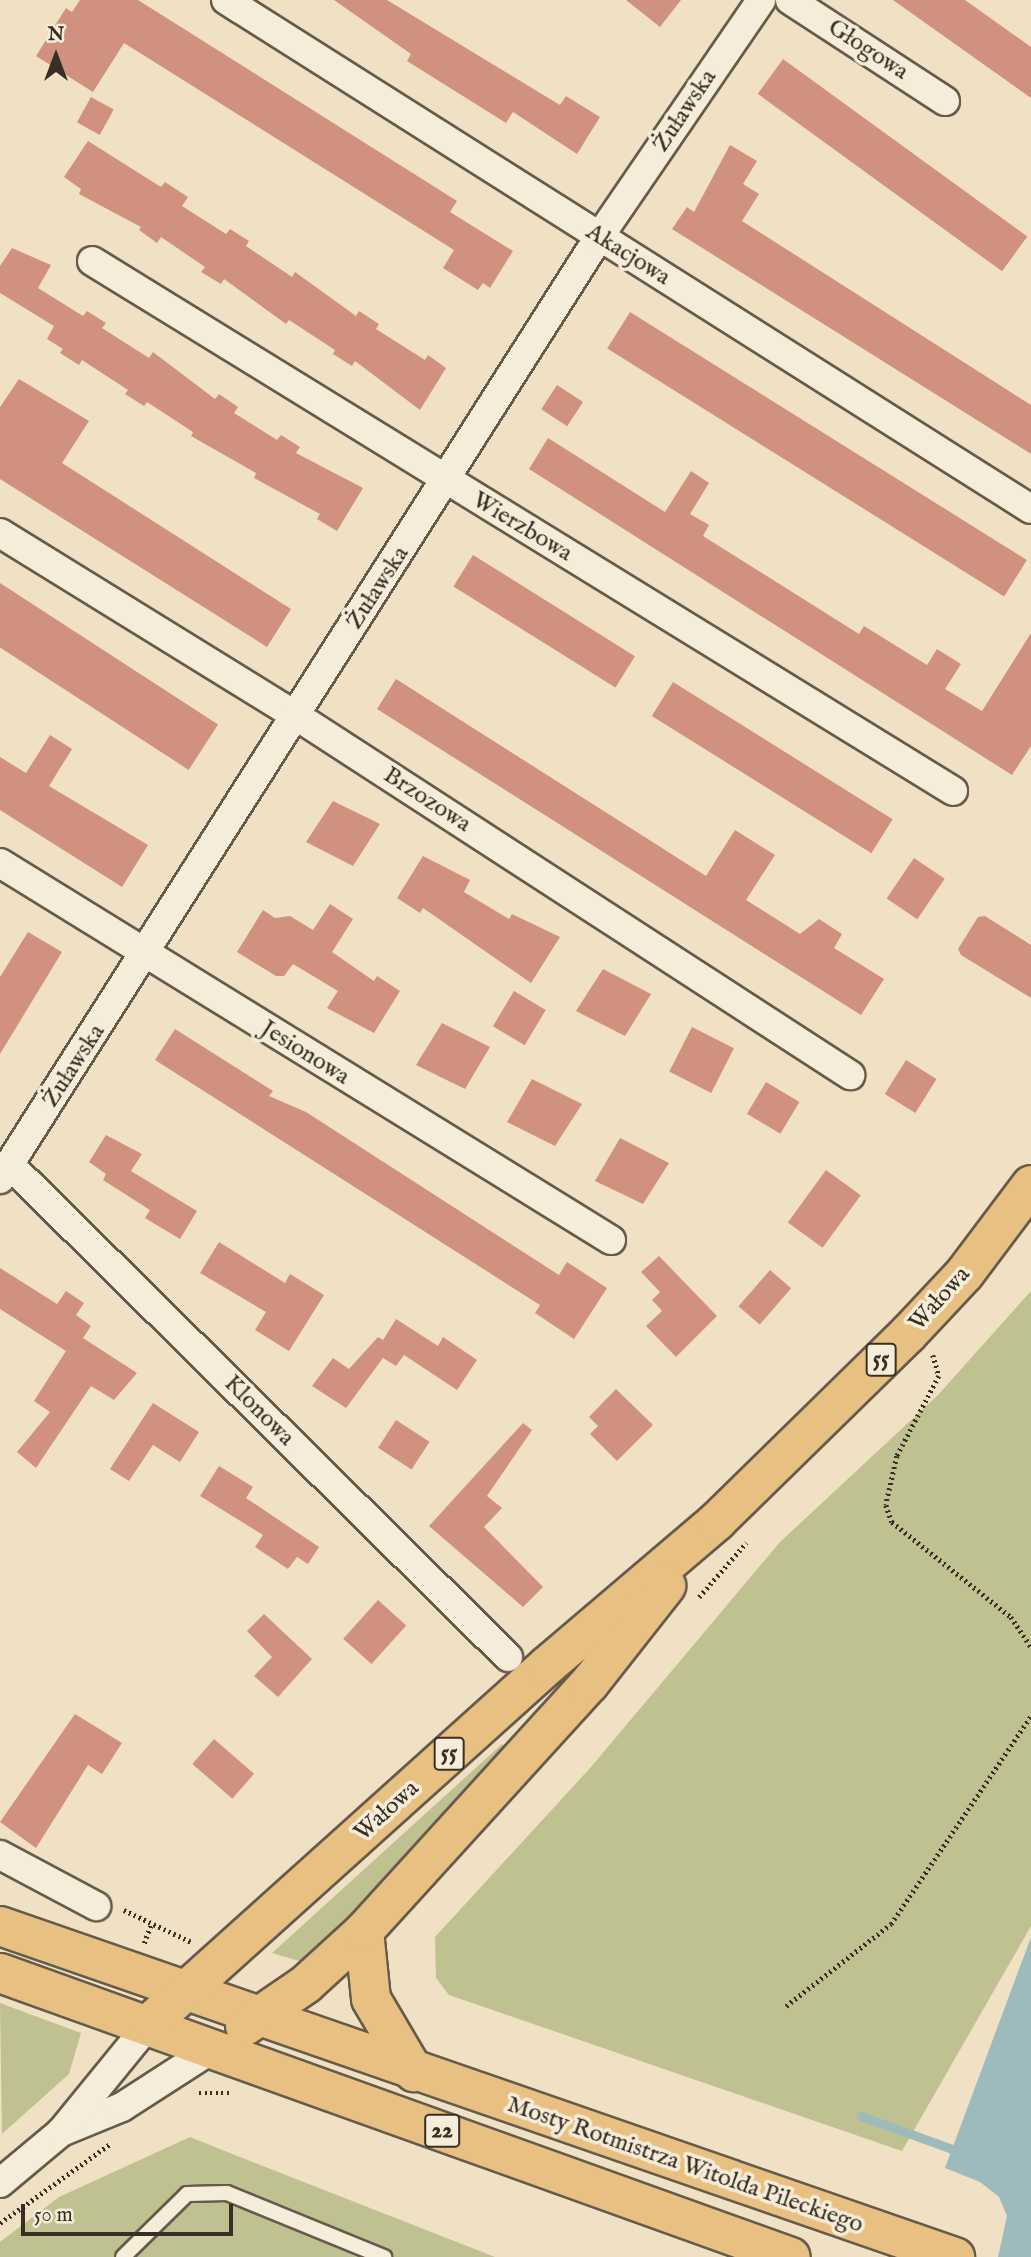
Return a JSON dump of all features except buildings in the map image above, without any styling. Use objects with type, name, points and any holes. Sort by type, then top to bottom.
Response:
[{"type":"main road","name":"Wałowa","points":[[183,1990],[717,1521],[908,1334],[965,1273],[1031,1185]]},
{"type":"main road","name":"Wałowa","points":[[215,2047],[306,1984],[364,1931],[589,1684],[717,1521]]},
{"type":"main road","name":"22","points":[[0,1926],[414,2072]]},
{"type":"main road","points":[[364,1931],[371,2000],[414,2072]]},
{"type":"main road","name":"22","points":[[0,1973],[150,2023]]},
{"type":"main road","name":"55","points":[[150,2023],[183,1990]]},
{"type":"main road","name":"Mosty Rotmistrza Witolda Pileckiego","points":[[150,2023],[792,2257]]},
{"type":"main road","name":"Mosty Rotmistrza Witolda Pileckiego","points":[[414,2072],[945,2253]]},
{"type":"street","name":"Akacjowa","points":[[226,0],[1031,509]]},
{"type":"street","name":"Żuławska","points":[[5,1172],[146,955],[295,715],[447,482],[599,237],[761,0]]},
{"type":"street","name":"Głogowa","points":[[790,0],[945,101]]},
{"type":"street","name":"Wierzbowa","points":[[92,261],[447,482],[953,791]]},
{"type":"street","name":"Brzozowa","points":[[0,533],[295,715],[850,1075]]},
{"type":"street","name":"Jesionowa","points":[[0,863],[611,1240]]},
{"type":"street","name":"Klonowa","points":[[5,1172],[508,1657]]},
{"type":"street","points":[[0,1856],[96,1906]]},
{"type":"street","points":[[0,2183],[61,2132],[150,2023]]},
{"type":"street","points":[[61,2132],[122,2107],[215,2047]]},
{"type":"lane","points":[[123,2257],[187,2194],[227,2193],[384,2257]]},
{"type":"path","points":[[908,1334],[936,1357],[939,1376],[897,1456],[886,1504],[892,1521],[1011,1616],[1031,1647]]},
{"type":"path","points":[[786,2006],[891,1924],[1031,1716]]},
{"type":"path","points":[[187,2096],[235,2094]]},
{"type":"path","points":[[0,2223],[121,2138]]},
{"type":"green space","points":[[1031,1291],[1031,1926],[902,2151],[449,1995],[436,1978],[435,1937],[591,1767],[780,1542],[938,1395]]},
{"type":"green space","points":[[502,1744],[512,1754],[313,1965],[272,1953]]},
{"type":"green space","points":[[0,2003],[81,2033],[69,2074],[2,2134]]},
{"type":"green space","points":[[190,2137],[495,2257],[0,2257],[0,2242],[59,2197]]},
{"type":"water","points":[[1031,1937],[1031,2257],[998,2257],[1007,2216],[999,2197],[980,2182],[945,2168]]},
{"type":"waterway","points":[[861,2116],[952,2149]]}]
